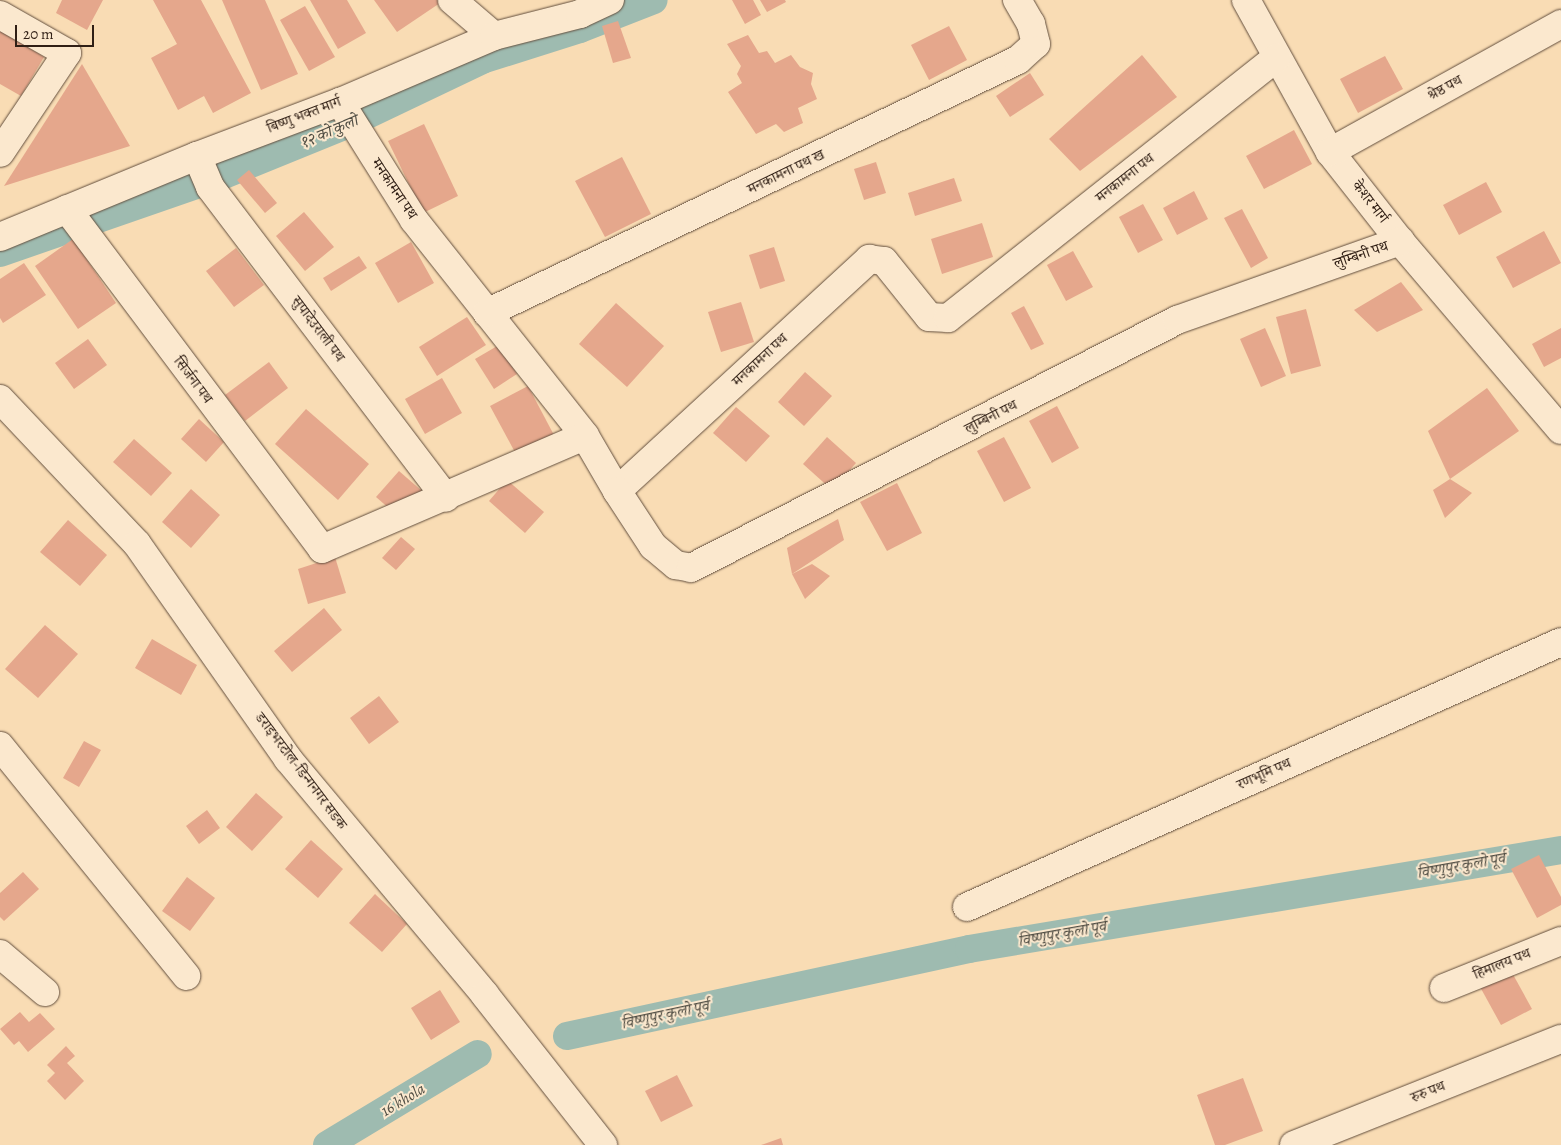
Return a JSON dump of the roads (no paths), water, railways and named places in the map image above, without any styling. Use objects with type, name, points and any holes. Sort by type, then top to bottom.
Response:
[{"type":"street","points":[[452,0],[494,36]]},
{"type":"street","name":"बिष्णु भक्त मार्ग","points":[[0,237],[74,221],[197,156],[340,102],[494,36],[580,14],[610,0]]},
{"type":"street","name":"मनकामना पथ ख","points":[[487,313],[1018,60],[1036,44],[1031,24],[1017,0]]},
{"type":"street","name":"केशर मार्ग","points":[[1250,1],[1276,58],[1330,152],[1400,241],[1561,430]]},
{"type":"street","points":[[0,16],[67,53],[0,153]]},
{"type":"street","name":"श्रेष्ठ पथ","points":[[1330,152],[1561,24]]},
{"type":"street","name":"मनकामना पथ","points":[[340,102],[352,127],[414,220],[586,436],[617,491],[869,259],[884,261],[929,316],[948,318],[1276,58]]},
{"type":"street","name":"सुपादेउराली पथ","points":[[197,156],[210,187],[446,498]]},
{"type":"street","name":"सिर्जना पथ","points":[[74,221],[322,549],[446,498]]},
{"type":"street","name":"लुम्बिनी पथ","points":[[617,491],[653,546],[676,565],[691,568],[1177,320],[1400,241]]},
{"type":"street","name":"डराइभरटोल-डिन्गनगर सडक","points":[[0,399],[137,544],[288,759],[485,995],[603,1145]]},
{"type":"street","points":[[446,498],[586,436]]},
{"type":"street","name":"रणभूमि पथ","points":[[967,907],[1561,642]]},
{"type":"street","points":[[0,746],[186,976]]},
{"type":"street","name":"हिमालय पथ","points":[[1444,988],[1561,941]]},
{"type":"street","points":[[0,954],[45,992]]},
{"type":"street","name":"रुरु पथ","points":[[1294,1145],[1561,1039]]},
{"type":"waterway","name":"१२ को कुलो","points":[[0,253],[214,179],[346,125],[482,60],[580,29],[654,0]]},
{"type":"waterway","name":"विष्णुपुर कुलो पूर्व","points":[[567,1036],[969,949],[1561,850]]},
{"type":"waterway","name":"16 khola","points":[[327,1145],[478,1054]]}]
